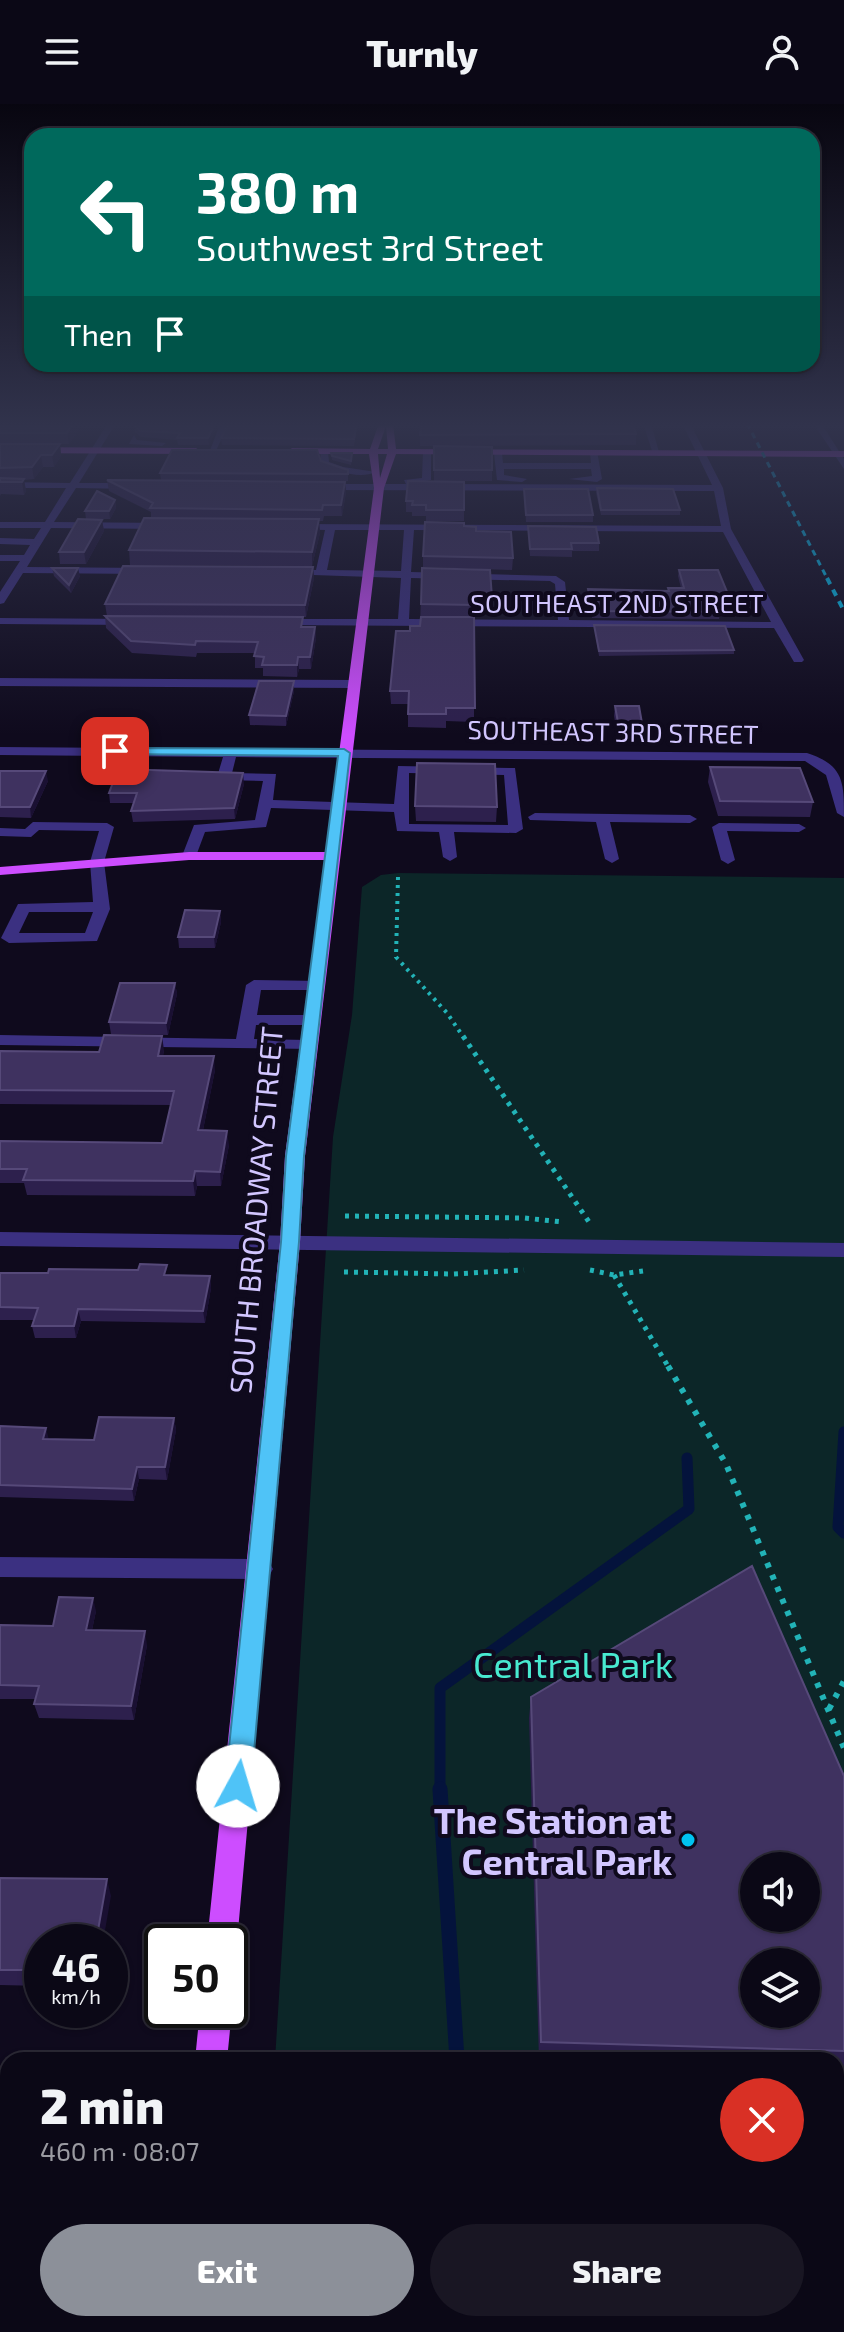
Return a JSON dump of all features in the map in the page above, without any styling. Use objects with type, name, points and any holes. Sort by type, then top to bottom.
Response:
[{"type":"main road","name":"SOUTH BROADWAY STREET","points":[[224,1924],[260,1569],[295,1156],[374,527]]},
{"type":"main road","points":[[0,871],[189,856],[332,856]]},
{"type":"main road","points":[[212,2052],[214,2028]]},
{"type":"street","points":[[0,601],[49,527]]},
{"type":"street","points":[[280,527],[374,527]]},
{"type":"street","points":[[321,572],[331,527]]},
{"type":"street","points":[[403,623],[409,527]]},
{"type":"street","points":[[512,527],[726,529]]},
{"type":"street","name":"SOUTHEAST 2ND STREET","points":[[262,622],[778,625],[726,529]]},
{"type":"street","points":[[0,541],[39,542]]},
{"type":"street","points":[[0,558],[28,558]]},
{"type":"street","points":[[275,572],[369,568],[556,579],[560,582],[564,624]]},
{"type":"street","points":[[0,577],[167,571]]},
{"type":"street","points":[[0,621],[143,622]]},
{"type":"street","points":[[778,625],[798,660]]},
{"type":"street","points":[[0,682],[353,684]]},
{"type":"street","name":"SOUTHEAST 3RD STREET","points":[[0,751],[807,757],[826,764],[836,775],[844,813]]},
{"type":"street","points":[[189,856],[199,828],[261,824],[271,777],[224,777],[231,752]]},
{"type":"street","points":[[456,753],[458,770]]},
{"type":"street","points":[[403,769],[510,771],[516,829],[402,828],[401,808],[403,769]]},
{"type":"street","points":[[266,804],[401,808]]},
{"type":"street","points":[[535,817],[690,819]]},
{"type":"street","points":[[602,818],[612,859]]},
{"type":"street","points":[[0,832],[31,833],[33,826],[107,827],[97,862],[101,907],[91,938],[9,938],[23,907],[101,907]]},
{"type":"street","points":[[728,860],[719,827],[799,828]]},
{"type":"street","points":[[446,828],[450,857]]},
{"type":"street","points":[[244,1044],[254,985],[315,985]]},
{"type":"street","points":[[248,1020],[310,1020]]},
{"type":"street","points":[[0,1040],[308,1045]]},
{"type":"street","points":[[0,1239],[844,1250]]},
{"type":"street","points":[[0,1567],[260,1569]]},
{"type":"path","points":[[345,1216],[524,1218],[591,1225],[447,1013],[396,957],[398,877]]},
{"type":"path","points":[[578,1268],[614,1275],[726,1464],[844,1748]]},
{"type":"path","points":[[344,1272],[453,1274],[531,1270]]},
{"type":"path","points":[[829,1709],[844,1681]]},
{"type":"green space","name":"Central Park","points":[[381,875],[844,878],[844,2052],[276,2052],[333,1137],[352,1015],[362,887]]},
{"type":"building","points":[[73,527],[98,527],[84,552],[59,552]]},
{"type":"building","points":[[140,527],[317,527],[312,552],[129,550]]},
{"type":"building","points":[[425,527],[476,527],[476,531],[511,532],[513,558],[423,556]]},
{"type":"building","points":[[528,527],[596,527],[599,543],[571,543],[572,549],[530,549]]},
{"type":"building","points":[[123,566],[313,567],[305,605],[105,604]]},
{"type":"building","points":[[52,568],[78,568],[69,585]]},
{"type":"building","points":[[422,568],[490,570],[492,598],[474,598],[474,605],[421,604]]},
{"type":"building","points":[[679,570],[718,570],[730,599],[714,599],[720,612],[592,611],[588,589],[669,591],[668,588],[684,588]]},
{"type":"building","points":[[105,616],[303,617],[301,627],[315,627],[310,657],[298,657],[297,665],[262,665],[264,657],[254,656],[258,642],[196,641],[195,645],[131,641]]},
{"type":"building","points":[[421,617],[474,617],[475,708],[446,708],[446,714],[408,714],[409,691],[390,691],[396,631],[410,631],[410,626],[420,626]]},
{"type":"building","points":[[594,625],[725,626],[734,650],[599,651]]},
{"type":"building","points":[[259,681],[294,681],[286,716],[249,715]]},
{"type":"building","points":[[615,706],[639,706],[643,729],[619,728]]},
{"type":"building","points":[[417,763],[495,764],[497,807],[415,806]]},
{"type":"building","points":[[710,767],[800,768],[813,802],[720,801]]},
{"type":"building","points":[[118,769],[243,773],[234,808],[131,811],[137,793],[109,793]]},
{"type":"building","points":[[0,771],[46,771],[30,807],[0,807]]},
{"type":"building","points":[[185,910],[220,911],[214,937],[178,937]]},
{"type":"building","points":[[120,983],[175,983],[166,1023],[109,1022]]},
{"type":"building","points":[[104,1035],[162,1036],[158,1056],[214,1056],[198,1130],[227,1131],[220,1172],[195,1171],[193,1181],[23,1180],[27,1169],[0,1169],[0,1141],[162,1143],[174,1091],[0,1090],[0,1051],[99,1052]]},
{"type":"building","points":[[140,1264],[167,1265],[164,1275],[210,1276],[203,1311],[78,1309],[74,1326],[32,1326],[38,1308],[0,1307],[0,1273],[48,1273],[49,1269],[138,1270]]},
{"type":"building","points":[[99,1417],[174,1418],[165,1467],[137,1467],[132,1489],[0,1485],[0,1426],[46,1428],[43,1439],[94,1440]]},
{"type":"building","name":"The Station at Central Park","points":[[752,1566],[844,1776],[844,2051],[541,2042],[531,1697]]},
{"type":"building","points":[[59,1597],[93,1598],[86,1630],[145,1631],[131,1706],[34,1704],[39,1686],[0,1685],[0,1625],[53,1626]]},
{"type":"building","points":[[0,1878],[107,1879],[99,1924],[24,1924],[24,1970],[0,1970]]},
{"type":"waterway","points":[[844,1432],[838,1527],[844,1533]]},
{"type":"waterway","points":[[440,1789],[440,1688],[689,1509],[687,1458]]},
{"type":"waterway","points":[[440,1789],[456,2052]]},
{"type":"railway","points":[[801,527],[828,580]]},
{"type":"railway","points":[[827,578],[844,611]]},
{"type":"place","name":"The Station at Central Park","points":[[688,1840]]},
{"type":"route","points":[[115,751],[344,753],[295,1156],[290,1242],[238,1786]]}]
